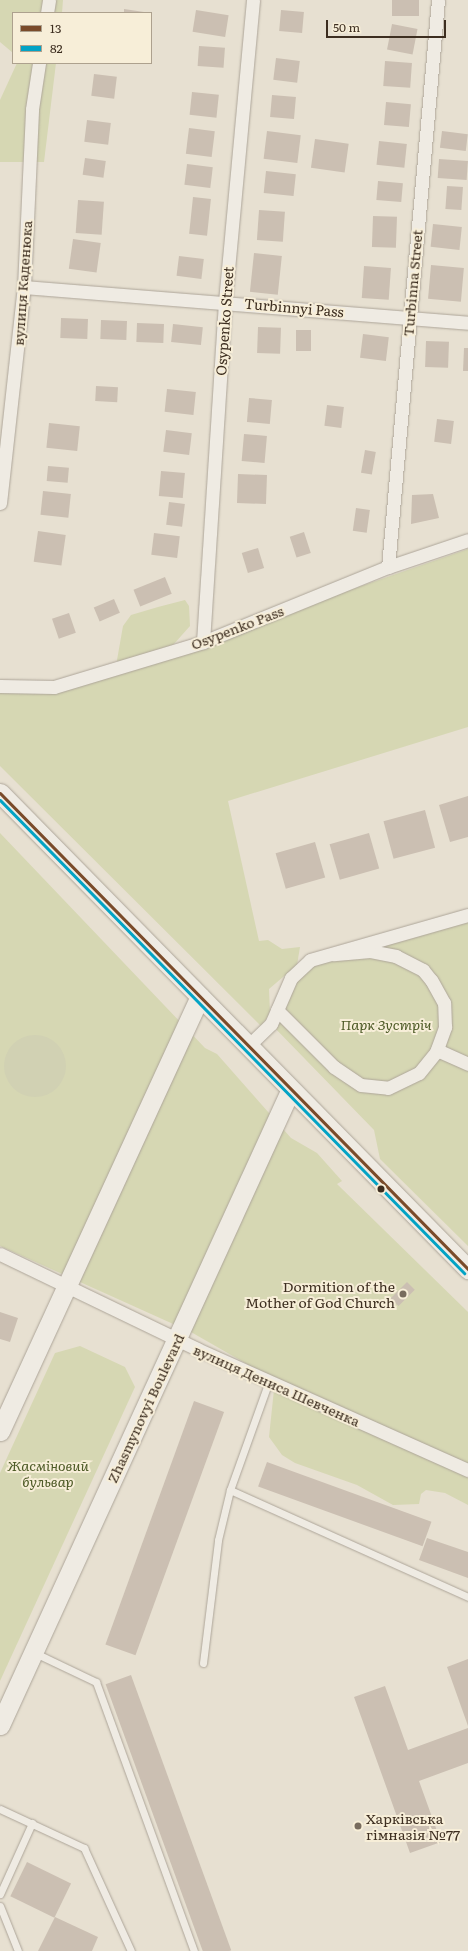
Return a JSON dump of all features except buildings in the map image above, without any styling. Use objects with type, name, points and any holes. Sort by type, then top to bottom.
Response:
[{"type":"street","points":[[47,12],[49,0]]},
{"type":"street","name":"Osypenko Street","points":[[203,642],[225,302],[253,0]]},
{"type":"street","name":"Turbinna Street","points":[[388,567],[408,316],[438,0]]},
{"type":"street","name":"вулиця Каденюка","points":[[0,503],[24,287],[32,109],[39,64]]},
{"type":"street","name":"Turbinnyi Pass","points":[[24,287],[408,316],[468,323]]},
{"type":"street","name":"Osypenko Pass","points":[[0,686],[54,687],[203,642],[388,567],[468,540]]},
{"type":"street","points":[[0,793],[290,1091],[468,1269]]},
{"type":"street","points":[[247,1046],[271,1024],[291,978],[310,960],[468,915]]},
{"type":"street","points":[[277,1010],[343,1074],[372,1088],[388,1088],[408,1080],[419,1073],[437,1050],[445,1028],[444,1003],[423,970],[396,956],[370,951],[332,954]]},
{"type":"street","points":[[0,1431],[200,997]]},
{"type":"street","points":[[437,1050],[468,1064]]},
{"type":"street","name":"Zhasmynovyi Boulevard","points":[[0,1725],[290,1091]]},
{"type":"street","points":[[0,1254],[66,1287]]},
{"type":"street","name":"вулиця Дениса Шевченка","points":[[66,1287],[268,1381],[468,1470]]},
{"type":"lane","points":[[203,1663],[218,1540],[230,1490],[268,1381]]},
{"type":"lane","points":[[230,1490],[468,1596]]},
{"type":"lane","points":[[33,1652],[96,1682],[194,1951]]},
{"type":"lane","points":[[0,1809],[84,1848],[131,1951]]},
{"type":"lane","points":[[0,1894],[32,1823]]},
{"type":"lane","points":[[0,1906],[18,1951]]},
{"type":"green space","points":[[0,0],[63,0],[62,12],[12,12],[12,52],[0,42]]},
{"type":"green space","points":[[17,64],[56,64],[44,162],[0,162],[0,100]]},
{"type":"green space","points":[[468,549],[468,727],[228,801],[259,941],[268,940],[282,949],[300,947],[297,965],[269,989],[270,1014],[261,1026],[0,766],[0,692],[55,691],[119,670],[117,660],[123,626],[131,615],[185,600],[189,606],[190,626],[165,654]]},
{"type":"green space","points":[[0,833],[205,1048],[217,1054],[291,1138],[317,1153],[342,1181],[337,1184],[468,1312],[468,1505],[445,1493],[426,1490],[421,1494],[419,1504],[393,1505],[357,1485],[295,1463],[282,1455],[269,1437],[275,1380],[191,1332],[0,1246]]},
{"type":"green space","name":"Парк Зустріч","points":[[468,915],[468,1246],[380,1159],[374,1130],[271,1024],[291,978],[310,960]]},
{"type":"green space","points":[[35,1035],[47,1038],[57,1044],[63,1054],[66,1066],[63,1078],[57,1088],[47,1094],[35,1097],[23,1094],[13,1088],[7,1078],[4,1066],[7,1054],[13,1044],[23,1038]]},
{"type":"green space","name":"Жасміновий бульвар","points":[[80,1346],[125,1367],[135,1387],[0,1681],[0,1473],[55,1353]]},
{"type":"transit line","name":"13","points":[[0,793],[468,1269]]},
{"type":"transit line","name":"82","points":[[0,800],[464,1273]]},
{"type":"place","name":"Dormition of the Mother of God Church","points":[[403,1294]]},
{"type":"place","name":"Харківська гімназія №77","points":[[358,1826]]}]
